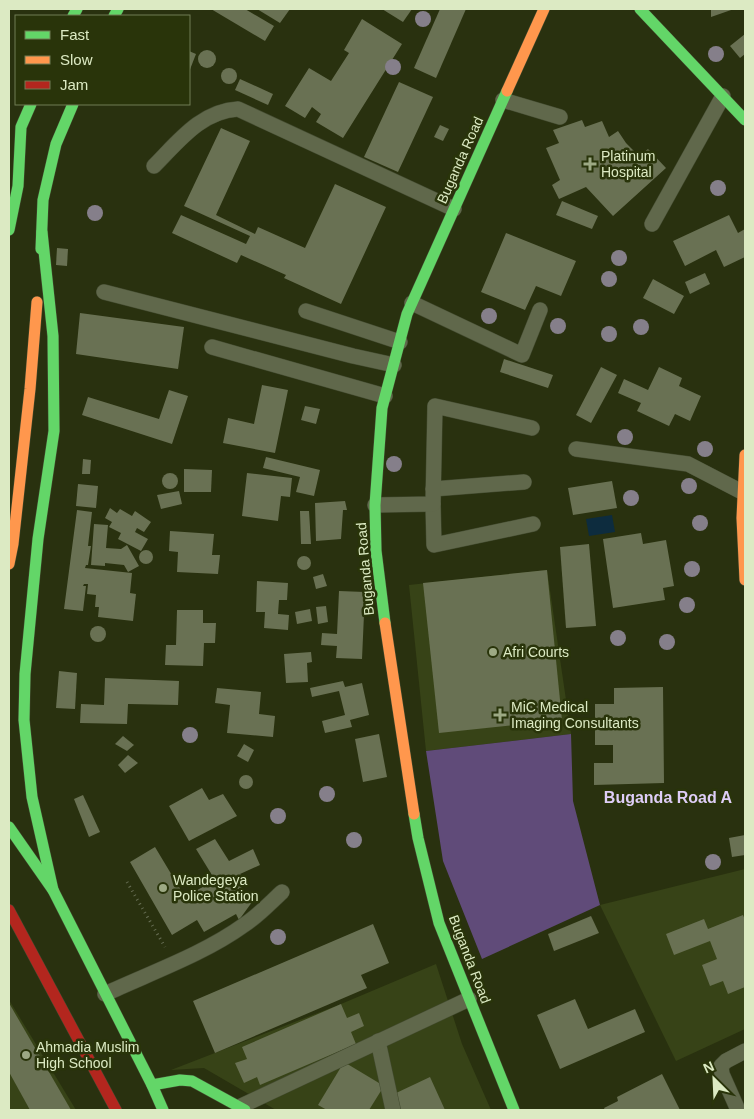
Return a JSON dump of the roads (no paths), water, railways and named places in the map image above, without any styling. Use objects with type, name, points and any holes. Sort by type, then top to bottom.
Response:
[{"type":"main road","name":"Buganda Road","points":[[514,1110],[439,923],[418,838],[381,596],[376,551],[375,505],[382,408],[407,314],[544,9]]},
{"type":"main road","points":[[640,9],[745,120]]},
{"type":"main road","points":[[9,230],[18,186],[21,127],[31,105]]},
{"type":"main road","points":[[9,564],[13,544],[30,389],[43,200],[56,144],[73,105]]},
{"type":"main road","points":[[42,232],[53,336],[54,431],[38,539],[25,674],[24,720],[32,797],[52,890]]},
{"type":"main road","points":[[745,455],[742,492],[745,580]]},
{"type":"main road","points":[[9,827],[52,890],[163,1110]]},
{"type":"main road","points":[[10,913],[116,1110]]},
{"type":"main road","points":[[152,1085],[180,1080],[192,1081],[242,1109]]},
{"type":"lane","points":[[652,224],[722,96]]},
{"type":"lane","points":[[503,100],[560,116]]},
{"type":"lane","points":[[154,166],[189,130],[204,120],[228,110],[238,109],[454,208]]},
{"type":"lane","points":[[104,292],[394,365]]},
{"type":"lane","points":[[412,303],[522,355],[540,310]]},
{"type":"lane","points":[[306,311],[400,342]]},
{"type":"lane","points":[[212,347],[385,396]]},
{"type":"lane","points":[[532,428],[436,406],[433,496],[434,545],[533,524]]},
{"type":"lane","points":[[576,449],[688,464],[742,492]]},
{"type":"lane","points":[[375,505],[524,482]]},
{"type":"lane","points":[[105,994],[174,963],[223,938],[245,925],[282,892]]},
{"type":"lane","points":[[242,1109],[378,1041],[469,999]]},
{"type":"lane","points":[[378,1041],[393,1110]]},
{"type":"lane","points":[[738,1110],[722,1074],[721,1066],[726,1061],[745,1051]]},
{"type":"water","points":[[612,515],[615,532],[589,536],[586,519]]},
{"type":"place","name":"Platinum Hospital","points":[[590,164]]},
{"type":"place","name":"Afri Courts","points":[[493,652]]},
{"type":"place","name":"MiC Medical Imaging Consultants","points":[[500,715]]},
{"type":"place","name":"Wandegeya Police Station","points":[[163,888]]},
{"type":"place","name":"Ahmadia Muslim High School","points":[[26,1055]]},
{"type":"district","name":"Buganda Road A","points":[[668,797]]}]
